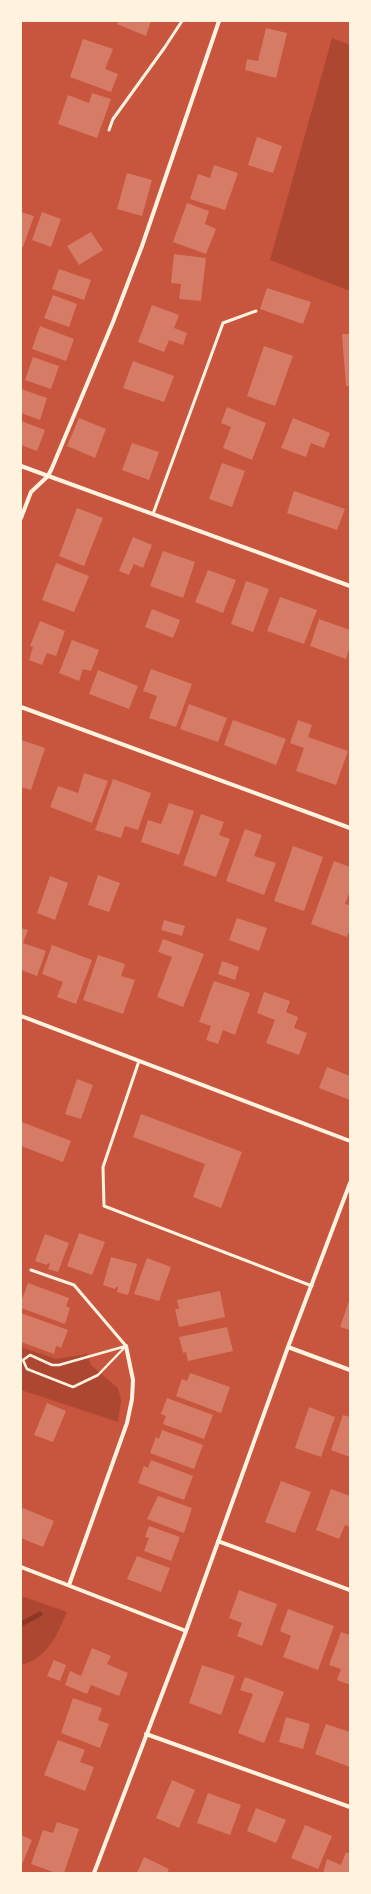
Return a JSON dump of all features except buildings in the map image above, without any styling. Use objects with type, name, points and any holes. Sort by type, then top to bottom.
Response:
[{"type":"street","points":[[21,518],[31,492],[48,476],[113,322],[142,246],[219,21]]},
{"type":"street","points":[[21,466],[350,586]]},
{"type":"street","points":[[21,707],[350,828]]},
{"type":"street","points":[[21,1016],[350,1141]]},
{"type":"street","points":[[94,1873],[186,1631],[288,1347],[350,1183]]},
{"type":"street","points":[[69,1585],[127,1423],[134,1380],[126,1346]]},
{"type":"street","points":[[288,1347],[350,1370]]},
{"type":"street","points":[[218,1541],[350,1590]]},
{"type":"street","points":[[21,1567],[186,1631]]},
{"type":"street","points":[[146,1734],[350,1807]]},
{"type":"lane","points":[[109,130],[113,119],[182,21]]},
{"type":"lane","points":[[153,514],[223,323],[256,312]]},
{"type":"lane","points":[[139,1061],[103,1167],[104,1206],[312,1286]]},
{"type":"lane","points":[[31,1270],[74,1285],[126,1346]]},
{"type":"path","points":[[126,1346],[98,1375],[73,1386],[27,1369],[23,1360],[30,1355],[52,1365],[59,1365],[126,1346]]},
{"type":"shaded area","points":[[332,38],[350,45],[350,291],[270,260]]},
{"type":"shaded area","points":[[21,1347],[56,1359],[87,1354],[91,1365],[118,1388],[121,1400],[118,1422],[21,1390]]},
{"type":"shaded area","points":[[21,1596],[67,1612],[55,1637],[45,1651],[38,1657],[21,1665]]},
{"type":"waterway","points":[[21,1624],[40,1614]]}]
